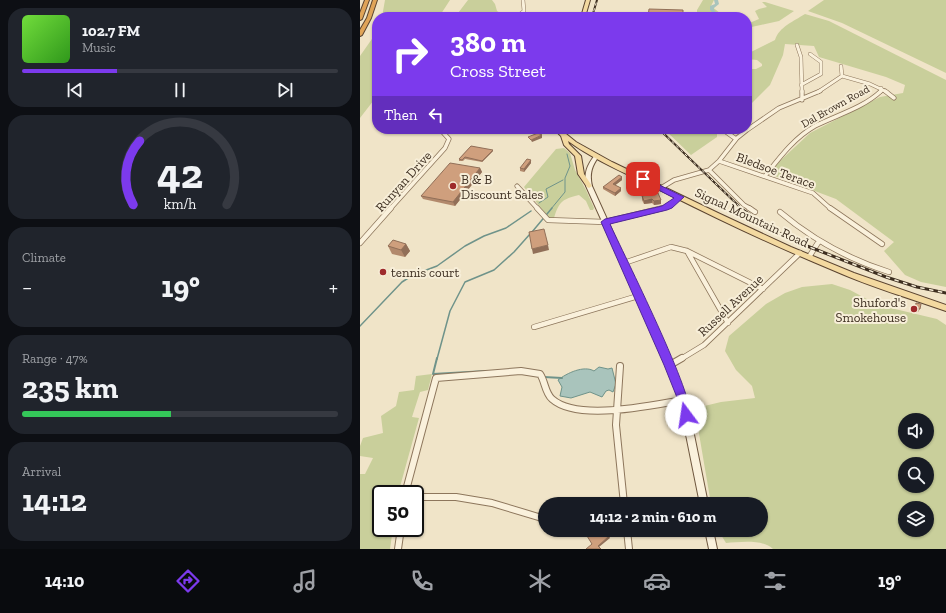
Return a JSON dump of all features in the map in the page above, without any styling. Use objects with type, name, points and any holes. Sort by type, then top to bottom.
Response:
[{"type":"highway","points":[[360,19],[367,0]]},
{"type":"highway","points":[[360,35],[370,18],[375,0]]},
{"type":"main road","points":[[584,12],[588,0]]},
{"type":"main road","points":[[564,136],[566,144],[578,156],[582,174],[670,365],[683,400],[703,497]]},
{"type":"main road","name":"Signal Mountain Road","points":[[564,136],[598,156],[660,188],[800,253],[839,270],[946,308]]},
{"type":"main road","points":[[588,186],[586,173],[598,156]]},
{"type":"main road","points":[[710,537],[713,549]]},
{"type":"street","points":[[523,0],[524,11],[523,12]]},
{"type":"street","points":[[797,45],[800,51],[802,100]]},
{"type":"street","points":[[801,85],[821,74],[821,62],[810,54]]},
{"type":"street","points":[[841,66],[842,76]]},
{"type":"street","points":[[842,76],[874,84],[887,90],[894,98]]},
{"type":"street","points":[[752,127],[779,108],[802,100],[829,86],[842,76]]},
{"type":"street","name":"Dal Brown Road","points":[[764,176],[787,148],[803,134],[816,126],[851,110],[879,93],[882,90],[881,88]]},
{"type":"street","name":"Runyan Drive","points":[[360,243],[445,148],[449,139],[446,134]]},
{"type":"street","points":[[729,134],[736,139]]},
{"type":"street","points":[[660,188],[674,180],[709,170],[719,161],[736,139],[743,134]]},
{"type":"street","name":"Bledsoe Terace","points":[[719,161],[813,193],[828,207],[882,244]]},
{"type":"street","points":[[709,170],[744,205],[755,212]]},
{"type":"street","points":[[517,186],[548,220],[605,222],[664,208],[680,197]]},
{"type":"street","points":[[780,212],[791,222],[819,241],[847,256],[889,272]]},
{"type":"street","points":[[809,257],[819,241]]},
{"type":"street","points":[[624,263],[671,247],[687,251],[763,289]]},
{"type":"street","points":[[687,251],[728,323]]},
{"type":"street","name":"Russell Avenue","points":[[670,365],[704,346],[742,307],[800,253]]},
{"type":"street","points":[[534,327],[638,296]]},
{"type":"street","points":[[620,366],[616,425],[623,497]]},
{"type":"street","points":[[407,485],[436,378],[522,371],[540,374],[544,379],[545,389],[553,399],[565,405],[586,410],[618,411],[683,400]]},
{"type":"street","points":[[424,497],[463,498],[492,503],[538,517]]},
{"type":"street","points":[[398,549],[400,537]]},
{"type":"street","points":[[628,537],[629,549]]},
{"type":"green space","points":[[385,0],[450,0],[442,12],[383,12]]},
{"type":"green space","points":[[468,0],[492,0],[499,12],[459,12]]},
{"type":"green space","points":[[703,0],[714,0],[711,6],[719,12],[697,12]]},
{"type":"green space","points":[[824,0],[946,0],[946,73],[842,23],[808,11]]},
{"type":"green space","points":[[762,2],[794,11],[779,21],[752,27],[752,22],[759,19],[755,11],[767,7]]},
{"type":"green space","points":[[805,14],[829,21],[946,80],[946,287],[921,282],[905,275],[884,251],[894,242],[836,199],[767,173],[810,133],[880,97],[903,93],[905,85],[886,77],[819,57],[814,46],[785,44],[783,55],[770,85],[752,103],[752,69],[762,66],[762,64],[757,60],[752,60],[752,52],[775,40],[780,31]]},
{"type":"green space","points":[[372,39],[372,102],[360,118],[360,56]]},
{"type":"green space","points":[[669,134],[717,134],[717,137],[691,155]]},
{"type":"green space","points":[[564,148],[570,153],[575,170],[594,208],[593,210],[590,210],[586,201],[579,195],[562,202],[554,218],[549,218],[524,187],[556,149]]},
{"type":"green space","points":[[832,284],[850,290],[878,305],[937,319],[946,325],[946,549],[773,549],[757,542],[726,543],[722,537],[768,537],[768,497],[710,497],[697,422],[700,407],[721,402],[755,398],[752,386],[736,370],[725,351],[729,336],[766,304],[785,293],[802,287]]},
{"type":"green space","points":[[432,374],[428,390],[420,392],[412,417],[419,418],[400,485],[372,485],[372,537],[392,537],[390,549],[360,549],[360,474],[365,474],[373,458],[360,456],[360,446],[363,438],[383,433],[381,416],[396,406],[399,392],[414,390],[416,376]]},
{"type":"water","points":[[599,367],[608,369],[612,368],[616,384],[613,392],[609,390],[606,391],[602,397],[590,392],[571,398],[560,396],[562,387],[558,380],[581,369],[590,369],[594,371]]},
{"type":"building","points":[[649,9],[683,10],[683,12],[649,12]]},
{"type":"building","points":[[536,134],[542,135],[531,140],[528,137]]},
{"type":"building","points":[[471,146],[493,150],[482,161],[465,157],[462,160],[459,159]]},
{"type":"building","points":[[527,159],[531,160],[524,169],[520,168]]},
{"type":"building","name":"B & B Discount Sales","points":[[450,163],[480,168],[453,202],[421,196]]},
{"type":"building","points":[[619,175],[622,177],[613,184],[621,188],[615,193],[603,187]]},
{"type":"building","points":[[658,193],[661,200],[654,201],[652,199],[644,201],[642,196]]},
{"type":"building","points":[[544,229],[548,245],[532,249],[529,232]]},
{"type":"building","points":[[393,240],[406,244],[401,250],[388,246]]},
{"type":"building","points":[[916,303],[921,304],[920,309],[915,308]]},
{"type":"building","points":[[588,537],[608,537],[598,546],[601,549],[586,549],[592,544]]},
{"type":"waterway","points":[[714,12],[712,7],[717,4],[716,0]]},
{"type":"waterway","points":[[551,209],[565,192],[565,178],[570,166],[567,154]]},
{"type":"waterway","points":[[539,203],[548,197],[546,189],[563,180]]},
{"type":"waterway","points":[[532,232],[552,208]]},
{"type":"waterway","points":[[360,326],[402,282],[413,275],[437,266],[465,246],[484,236],[506,228],[531,211]]},
{"type":"waterway","points":[[437,359],[450,311],[465,282],[494,270],[514,252],[530,234]]},
{"type":"waterway","points":[[437,358],[433,374],[487,371]]},
{"type":"waterway","points":[[544,377],[562,378]]},
{"type":"railway","points":[[593,12],[597,0]]},
{"type":"railway","points":[[664,134],[742,209]]},
{"type":"railway","points":[[740,208],[771,229],[802,244],[886,277],[917,287],[946,293]]},
{"type":"place","name":"B & B Discount Sales","points":[[453,186]]},
{"type":"place","name":"tennis court","points":[[383,272]]},
{"type":"place","name":"Shuford's Smokehouse","points":[[914,309]]},
{"type":"route","points":[[643,179],[680,197],[664,208],[605,222],[670,365],[683,400],[686,415]]}]
